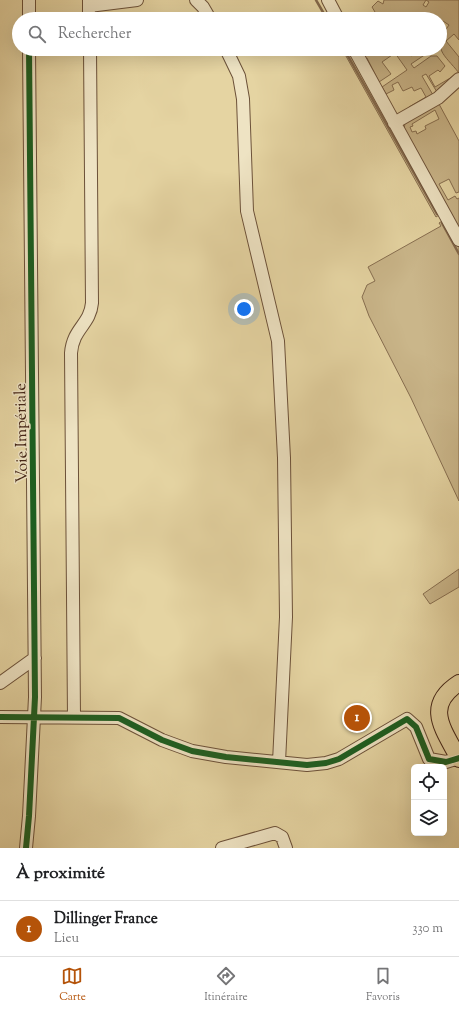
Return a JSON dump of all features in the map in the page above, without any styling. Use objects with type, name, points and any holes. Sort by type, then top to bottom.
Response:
[{"type":"main road","points":[[459,683],[443,696],[439,712],[441,723],[459,759]]},
{"type":"street","points":[[29,0],[29,12]]},
{"type":"street","points":[[89,3],[137,0]]},
{"type":"street","points":[[196,0],[204,7],[206,12]]},
{"type":"street","points":[[328,0],[334,12]]},
{"type":"street","name":"Voie Impériale","points":[[29,56],[35,658],[35,717],[30,816],[30,848]]},
{"type":"street","points":[[74,717],[71,353],[73,339],[88,318],[92,303],[90,56]]},
{"type":"street","points":[[229,56],[239,76],[243,99],[247,211],[278,341],[280,422],[284,453],[286,617],[279,762]]},
{"type":"street","points":[[358,56],[459,240]]},
{"type":"street","points":[[394,124],[438,98],[459,79]]},
{"type":"street","points":[[0,683],[35,658]]},
{"type":"street","points":[[0,717],[74,717],[122,719],[162,740],[192,751],[226,757],[307,765],[333,762],[353,752],[406,719],[410,720],[416,727],[429,759],[446,762],[459,759]]},
{"type":"street","name":"Voie Impériale","points":[[26,848],[30,816]]},
{"type":"street","points":[[222,848],[275,833],[282,837],[286,848]]},
{"type":"shaded area","points":[[384,0],[426,0],[459,0],[459,40],[454,34],[447,40],[447,28],[449,25],[447,24],[447,12],[375,12],[372,7],[378,1],[383,4]],"holes":[[[426,0],[429,2],[426,7],[423,5]]]},
{"type":"shaded area","points":[[447,42],[459,57],[459,73],[444,56],[447,56]]},
{"type":"shaded area","points":[[346,56],[355,56],[439,215],[436,217]]},
{"type":"shaded area","points":[[364,56],[391,56],[382,62],[391,74],[379,82],[367,58],[365,59]]},
{"type":"shaded area","points":[[397,56],[423,56],[411,64],[414,68],[431,56],[437,56],[445,66],[440,72],[438,70],[429,76],[435,87],[452,77],[437,92],[426,74],[422,76],[433,95],[410,110],[409,107],[426,97],[421,88],[414,91],[412,87],[403,91],[398,82],[392,85],[394,90],[386,94],[382,87],[407,70]]},
{"type":"shaded area","points":[[439,104],[459,141],[459,192],[456,193],[449,179],[439,184],[448,200],[455,196],[457,199],[459,198],[459,230],[404,130],[405,123]],"holes":[[[435,110],[439,119],[425,126],[426,129],[417,134],[416,131],[412,132],[410,127],[413,126],[412,124]]]},
{"type":"shaded area","points":[[442,221],[445,222],[459,247],[459,501],[411,398],[369,316],[362,297],[367,285],[375,281],[368,267],[441,226],[439,223]]},
{"type":"shaded area","points":[[459,569],[459,587],[430,604],[423,594]]},
{"type":"waterway","points":[[316,0],[323,12]]},
{"type":"waterway","points":[[348,56],[437,214]]},
{"type":"waterway","points":[[442,223],[459,254]]},
{"type":"cycle path","points":[[26,848],[35,697],[29,56]]},
{"type":"cycle path","points":[[0,717],[119,718],[162,740],[192,751],[226,757],[307,765],[326,763],[339,759],[407,719],[416,727],[429,759],[446,762],[459,758]]},
{"type":"place","name":"Dillinger France","points":[[357,718]]}]
